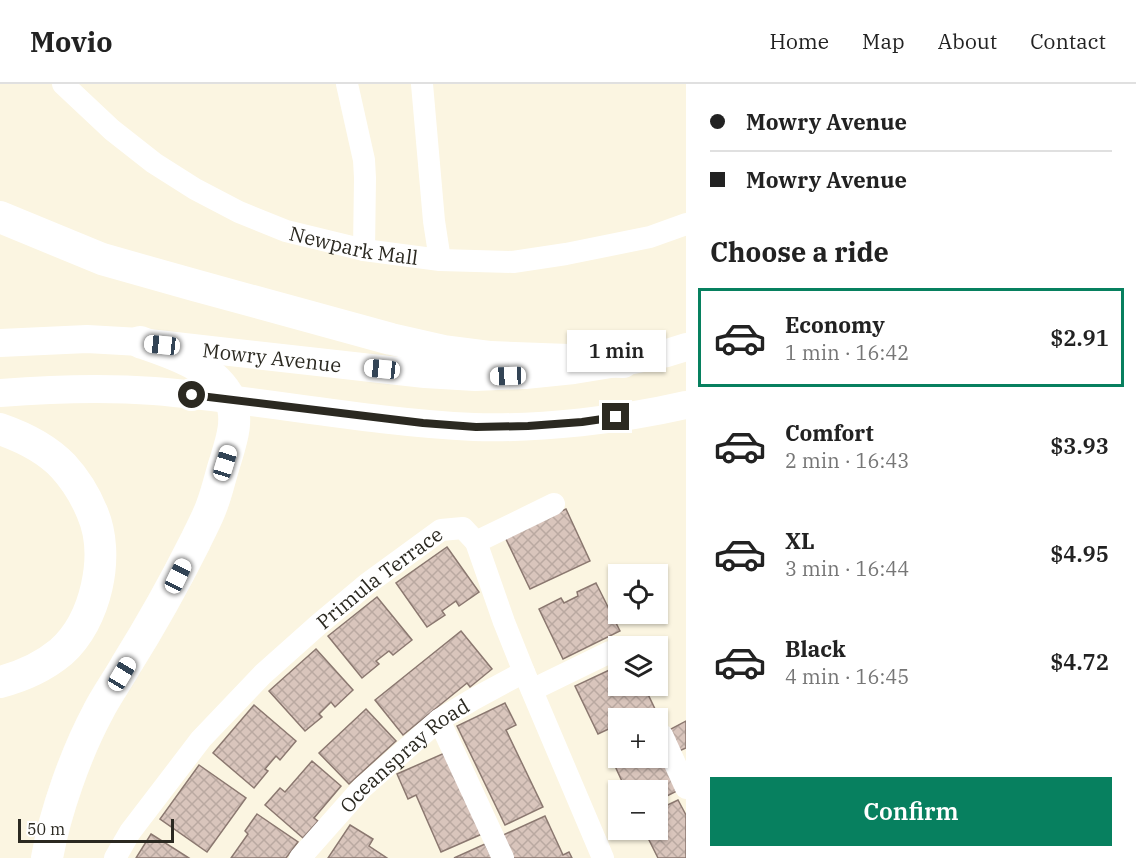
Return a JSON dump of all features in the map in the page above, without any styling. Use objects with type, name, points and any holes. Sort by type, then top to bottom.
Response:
[{"type":"highway","points":[[0,216],[102,259],[391,339],[444,351],[491,357],[624,362]]},
{"type":"highway","points":[[46,858],[62,800],[80,750],[98,712],[178,576],[212,506],[234,426],[231,400],[221,384],[204,370],[167,351],[140,342]]},
{"type":"highway","points":[[0,429],[40,448],[62,465],[80,489],[93,514],[99,541],[100,566],[89,612],[78,632],[62,651],[44,665],[0,682]]},
{"type":"main road","name":"Mowry Avenue","points":[[0,343],[87,339],[140,342],[425,374],[475,377],[574,370],[624,362],[686,347]]},
{"type":"main road","points":[[0,393],[96,389],[154,391],[423,423],[476,427],[582,422],[686,405]]},
{"type":"street","name":"Newpark Mall","points":[[63,84],[112,130],[154,163],[195,189],[239,212],[286,231],[364,250],[440,260],[523,261],[650,237],[686,224]]},
{"type":"street","points":[[347,84],[364,160],[364,250]]},
{"type":"street","points":[[422,84],[434,221],[440,260]]},
{"type":"street","points":[[476,542],[554,504]]},
{"type":"street","name":"Primula Terrace","points":[[114,858],[130,832],[201,739],[263,674],[367,584],[441,530],[463,528],[476,542],[504,622],[603,858]]},
{"type":"street","name":"Oceanspray Road","points":[[300,858],[362,788],[439,720],[472,700],[608,653]]},
{"type":"street","points":[[439,720],[503,858]]},
{"type":"street","points":[[668,748],[686,788]]},
{"type":"building","points":[[566,509],[590,561],[530,589],[505,537]]},
{"type":"building","points":[[447,547],[479,592],[459,606],[456,601],[442,611],[445,615],[427,627],[396,583]]},
{"type":"building","points":[[596,583],[608,607],[608,624],[616,624],[620,631],[563,659],[539,609],[561,598],[564,603],[578,596],[577,592]]},
{"type":"building","points":[[377,597],[412,640],[393,655],[389,651],[376,661],[379,664],[362,678],[328,636]]},
{"type":"building","points":[[461,631],[492,669],[470,687],[467,683],[403,735],[375,700]]},
{"type":"building","points":[[316,649],[353,690],[335,707],[331,702],[319,714],[322,717],[305,731],[269,691]]},
{"type":"building","points":[[608,671],[608,696],[649,696],[655,708],[608,708],[608,729],[598,734],[575,686]]},
{"type":"building","points":[[505,703],[516,725],[506,730],[543,807],[505,825],[457,726]]},
{"type":"building","points":[[254,705],[296,741],[280,760],[276,756],[265,769],[268,771],[254,788],[213,753]]},
{"type":"building","points":[[366,709],[396,741],[349,784],[319,753]]},
{"type":"building","points":[[686,721],[686,748],[679,751],[669,730]]},
{"type":"building","points":[[447,752],[482,834],[441,852],[416,795],[408,799],[397,774]]},
{"type":"building","points":[[312,761],[341,786],[314,818],[318,821],[303,838],[265,805],[280,788],[285,792]]},
{"type":"building","points":[[199,765],[246,798],[207,852],[160,819]]},
{"type":"building","points":[[616,768],[666,768],[677,791],[668,796],[668,780],[621,780]]},
{"type":"building","points":[[678,800],[686,815],[686,858],[658,858],[649,840],[668,840],[668,805]]},
{"type":"building","points":[[257,814],[298,842],[286,858],[231,858],[248,834],[245,831]]},
{"type":"building","points":[[545,816],[563,855],[569,852],[572,858],[511,858],[501,836]]},
{"type":"building","points":[[350,825],[373,839],[369,846],[387,858],[328,858]]},
{"type":"building","points":[[151,834],[189,858],[136,858]]},
{"type":"building","points":[[485,844],[492,858],[454,858]]},
{"type":"route","points":[[192,395],[423,423],[476,427],[528,426],[616,417]]}]
